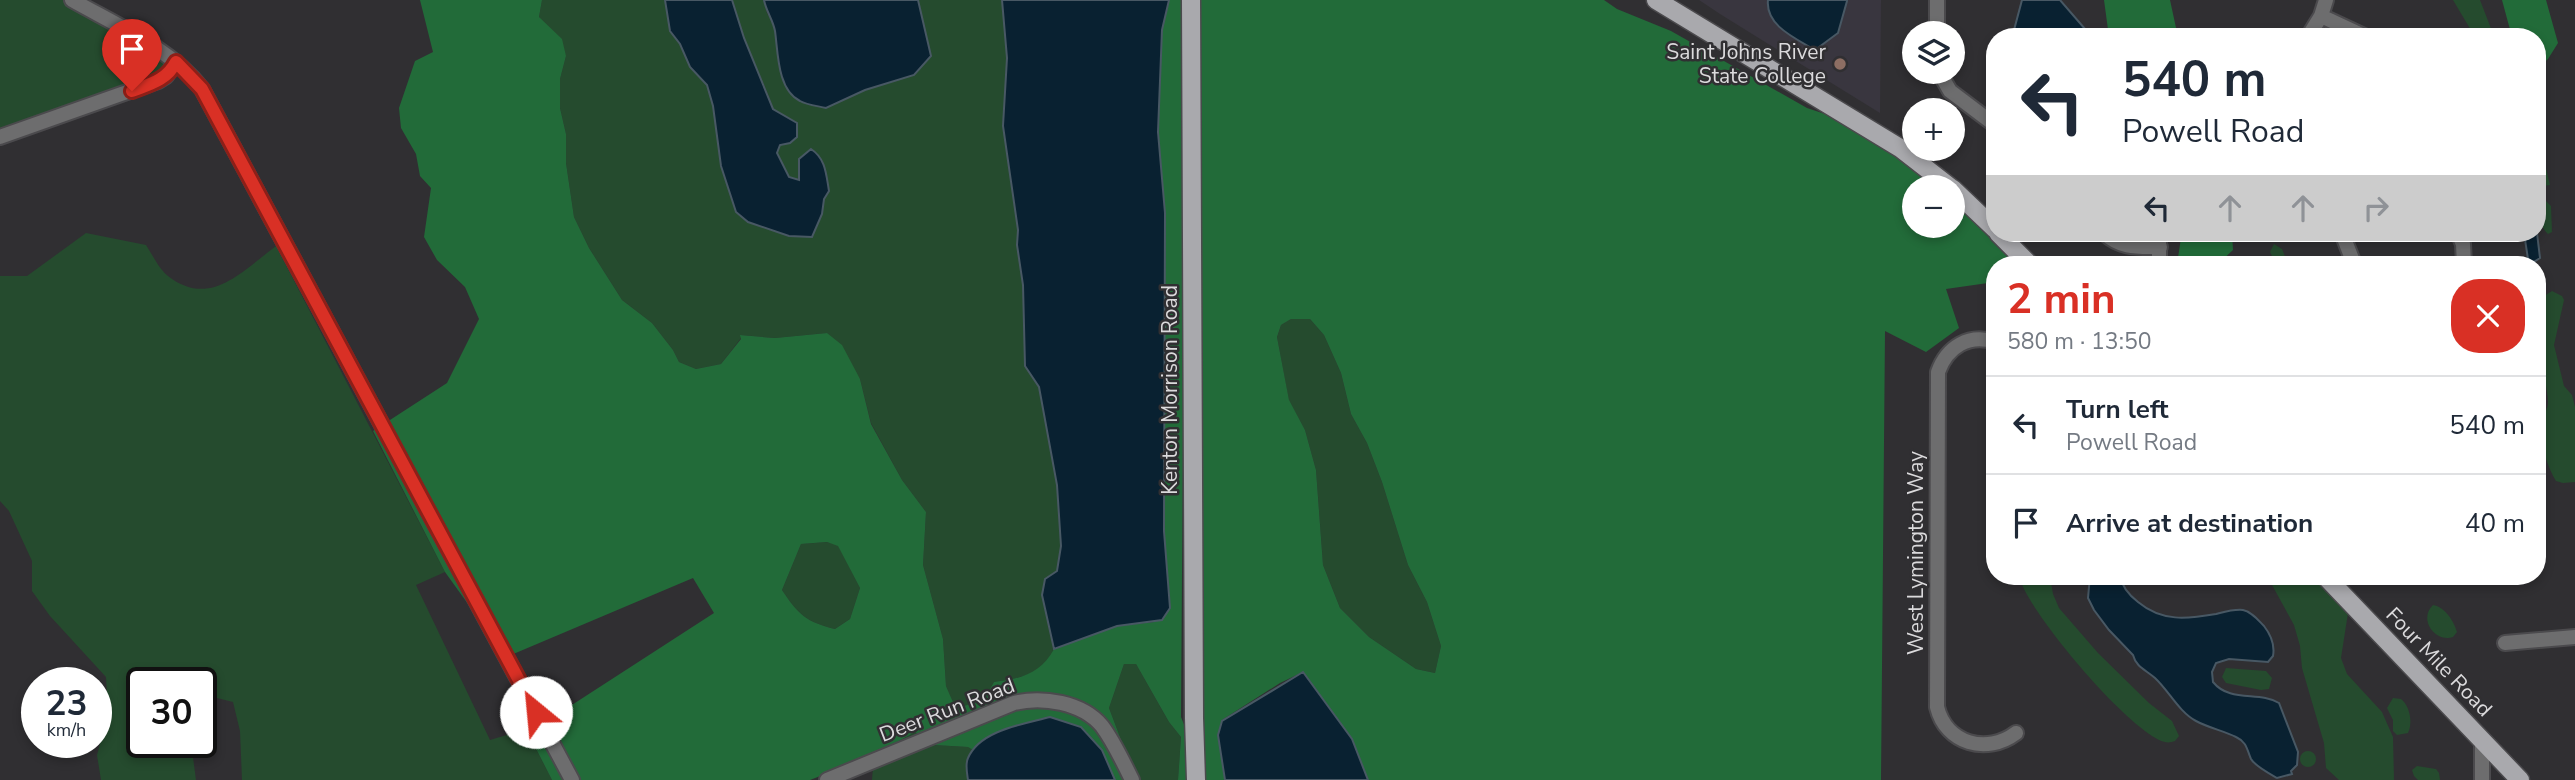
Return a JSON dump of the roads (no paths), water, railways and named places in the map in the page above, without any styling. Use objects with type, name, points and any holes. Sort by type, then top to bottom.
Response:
[{"type":"main road","name":"Kenton Morrison Road","points":[[1191,0],[1196,780]]},
{"type":"main road","points":[[1656,0],[1890,142],[1934,175]]},
{"type":"main road","points":[[1965,200],[1986,220]]},
{"type":"main road","points":[[2008,242],[2021,256]]},
{"type":"main road","name":"Four Mile Road","points":[[2334,585],[2520,780]]},
{"type":"street","points":[[72,0],[176,62],[202,89],[572,780]]},
{"type":"street","points":[[1937,0],[1937,21]]},
{"type":"street","points":[[2313,28],[2326,0]]},
{"type":"street","points":[[2320,16],[2346,28]]},
{"type":"street","points":[[0,137],[158,81],[166,76],[176,62]]},
{"type":"street","points":[[1946,84],[1950,91],[1986,118]]},
{"type":"street","points":[[2117,242],[2131,247],[2151,242]]},
{"type":"street","name":"West Lymington Way","points":[[1986,340],[1961,343],[1947,354],[1938,372],[1937,707],[1943,725],[1950,733],[1967,742],[1994,744],[2016,733]]},
{"type":"street","points":[[2505,643],[2575,637]]},
{"type":"street","name":"Deer Run Road","points":[[827,780],[1014,703],[1047,699],[1072,706],[1101,725],[1132,780]]},
{"type":"street","points":[[2482,740],[2482,780]]},
{"type":"water","points":[[665,0],[732,0],[744,38],[773,109],[797,123],[797,137],[790,143],[780,145],[777,153],[789,177],[799,180],[799,159],[811,149],[820,157],[824,167],[829,191],[812,237],[789,236],[748,222],[736,212],[721,166],[713,106],[707,85],[690,67],[680,44],[670,31]]},
{"type":"water","points":[[764,0],[918,0],[931,56],[914,75],[865,90],[826,108],[806,104],[792,96],[783,79],[775,31]]},
{"type":"water","points":[[1002,0],[1169,0],[1162,30],[1158,132],[1165,213],[1164,531],[1170,608],[1162,620],[1117,626],[1054,649],[1042,595],[1045,579],[1057,571],[1061,546],[1057,485],[1039,387],[1025,366],[1023,285],[1017,245],[1018,230],[1003,126],[1007,58]]},
{"type":"water","points":[[1768,0],[1847,1],[1838,33],[1815,50],[1777,24],[1768,9]]},
{"type":"water","points":[[2022,0],[2060,0],[2084,28],[2015,28]]},
{"type":"water","points":[[2525,242],[2538,242],[2540,256],[2528,256]]},
{"type":"water","points":[[2089,585],[2123,585],[2129,594],[2147,608],[2166,616],[2195,617],[2233,610],[2249,612],[2264,626],[2270,637],[2273,656],[2268,662],[2229,659],[2216,663],[2212,672],[2213,682],[2236,695],[2279,703],[2298,752],[2297,765],[2291,771],[2292,774],[2277,778],[2253,762],[2240,739],[2201,723],[2184,712],[2109,630],[2088,598]]},
{"type":"water","points":[[1303,672],[1352,739],[1368,780],[1225,780],[1218,735],[1222,721]]},
{"type":"water","points":[[1050,717],[1081,727],[1102,750],[1115,780],[968,780],[967,760],[982,741],[1004,730]]},
{"type":"place","name":"Saint Johns River State College","points":[[1840,64]]}]
